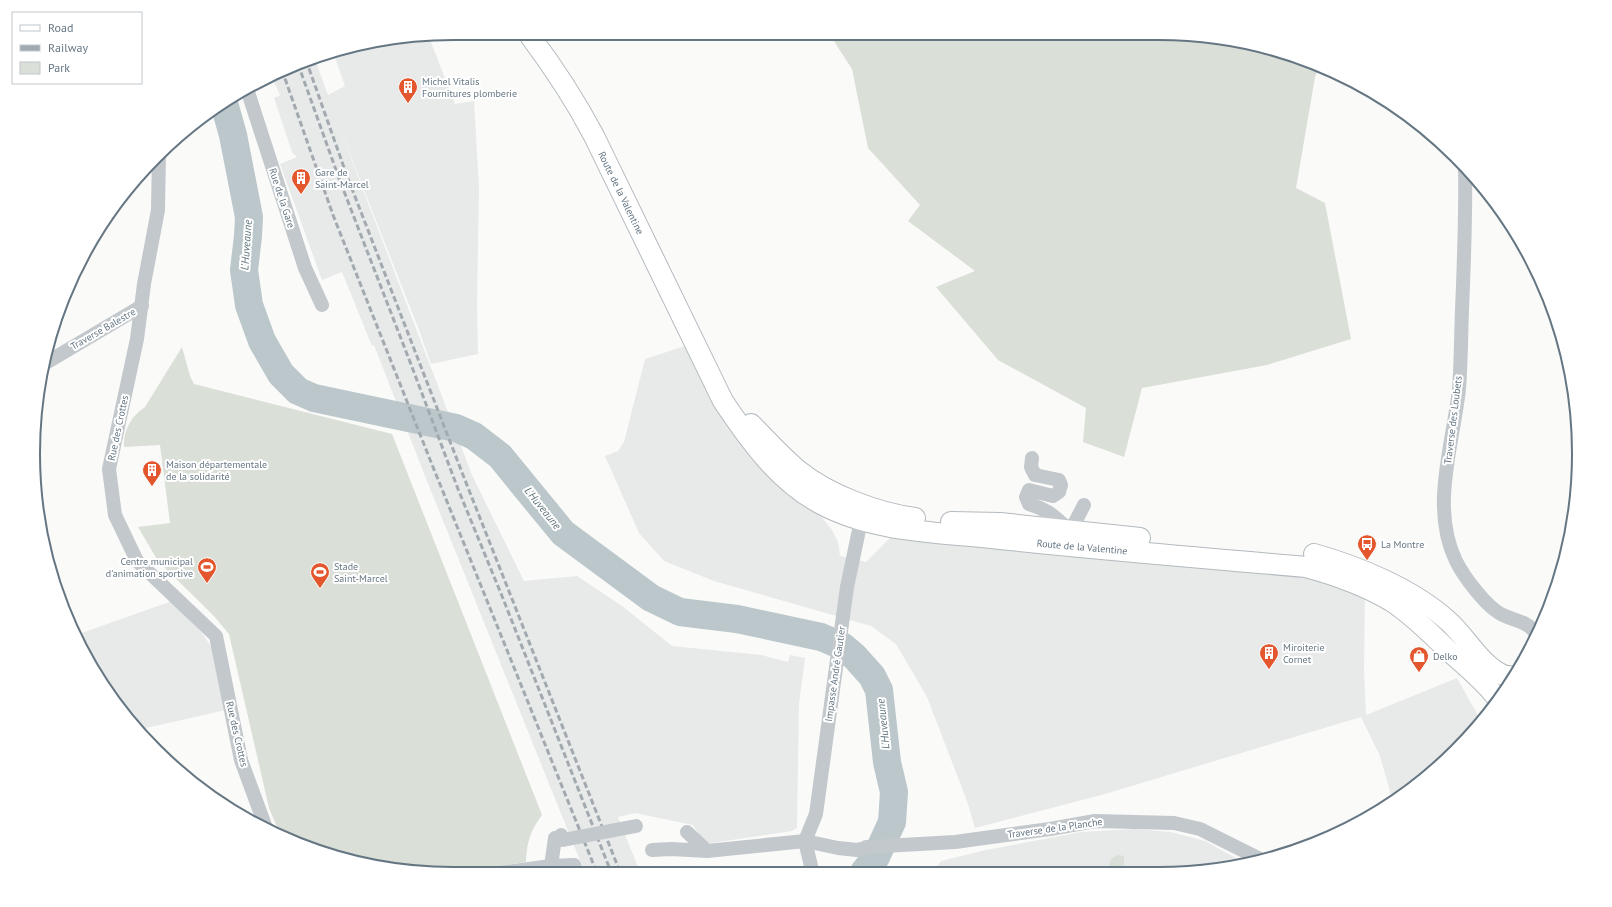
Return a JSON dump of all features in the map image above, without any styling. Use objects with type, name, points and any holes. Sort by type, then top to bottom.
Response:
[{"type":"main road","name":"Route de la Valentine","points":[[533,40],[552,66],[576,104],[609,167],[723,401],[762,456],[793,485],[815,500],[862,513],[904,529],[1070,532],[1314,554],[1340,562],[1394,585],[1417,598],[1446,619],[1486,662],[1501,674],[1507,675]]},
{"type":"main road","name":"Route de la Valentine","points":[[1000,531],[1035,542],[1306,567],[1330,573],[1357,583],[1392,602],[1439,641],[1494,694]]},
{"type":"main road","points":[[1035,542],[1045,536],[1063,537],[1070,532]]},
{"type":"main road","points":[[1439,641],[1451,636],[1465,639]]},
{"type":"street","name":"Rue de la Gare","points":[[249,94],[305,268],[322,305]]},
{"type":"street","name":"Rue des Crottes","points":[[159,163],[158,210],[144,284],[137,339],[109,469],[115,515],[137,561],[216,636],[241,760],[263,820]]},
{"type":"street","name":"Traverse des Loubets","points":[[1465,177],[1466,214],[1459,388],[1444,494],[1444,520],[1456,561],[1483,600],[1498,612],[1527,624],[1532,630]]},
{"type":"street","name":"Traverse Balestre","points":[[51,360],[142,306]]},
{"type":"street","points":[[1032,458],[1031,467],[1035,475],[1059,480],[1061,485],[1059,492],[1053,496],[1029,490],[1026,497],[1030,504],[1042,508],[1058,518],[1070,532],[1084,506]]},
{"type":"street","name":"Impasse André Gautier","points":[[805,841],[816,814],[846,587],[862,513]]},
{"type":"street","name":"Traverse de la Planche","points":[[652,850],[671,849],[707,851],[805,841],[838,848],[857,850],[864,848],[920,843],[955,842],[1050,829],[1095,821],[1174,823],[1200,829],[1254,856]]},
{"type":"street","points":[[551,866],[558,837],[562,840],[636,826]]},
{"type":"street","points":[[687,832],[707,851]]},
{"type":"street","points":[[805,841],[811,867]]},
{"type":"street","points":[[544,867],[559,867]]},
{"type":"shaded area","points":[[430,41],[455,104],[474,101],[479,188],[477,305],[478,354],[431,364],[336,119],[472,475],[524,581],[577,576],[622,606],[672,646],[761,655],[788,662],[790,655],[805,658],[799,704],[797,828],[792,831],[705,844],[693,825],[635,813],[618,817],[638,867],[583,867],[423,471],[374,345],[372,346],[342,272],[322,280],[280,164],[297,157],[292,152],[274,98],[280,95],[274,82],[295,71],[316,64],[328,95],[345,86],[335,58],[373,48]]},
{"type":"shaded area","points":[[685,346],[832,530],[838,542],[840,556],[866,562],[890,538],[1171,564],[1244,568],[1319,580],[1365,593],[1364,670],[1366,715],[1457,678],[1478,715],[1451,746],[1410,782],[1391,795],[1380,756],[1361,717],[1105,794],[975,828],[967,801],[927,697],[896,644],[871,626],[714,581],[664,561],[639,533],[605,456],[618,451],[624,442],[645,359]]},
{"type":"shaded area","points":[[172,601],[201,632],[213,649],[226,710],[145,728],[125,705],[110,683],[95,660],[82,633]]},
{"type":"shaded area","points":[[1134,829],[1171,832],[1205,841],[1238,859],[1186,866],[1158,867],[937,867],[941,861],[986,850],[1081,832]]},
{"type":"green space","points":[[833,40],[1186,41],[1239,48],[1266,54],[1317,71],[1315,77],[1296,188],[1325,203],[1351,339],[1267,365],[1142,388],[1124,457],[1083,442],[1086,408],[998,360],[936,287],[975,271],[908,221],[920,205],[868,148],[852,69]]},
{"type":"green space","name":"Stade Saint-Marcel","points":[[182,347],[190,376],[194,384],[392,434],[542,815],[530,837],[527,848],[526,862],[495,867],[426,866],[400,863],[346,853],[295,836],[277,827],[269,808],[229,634],[214,616],[158,561],[138,527],[170,523],[160,445],[124,447],[125,435],[129,424],[132,419],[145,407]]},
{"type":"green space","points":[[1118,855],[1124,856],[1124,867],[1109,867],[1110,861]]},
{"type":"waterway","name":"L'Huveaune","points":[[226,109],[233,135],[249,217],[244,270],[249,305],[262,341],[281,374],[298,391],[314,398],[456,428],[474,436],[500,456],[563,533],[651,598],[680,612],[737,619],[821,637],[842,646],[855,657],[872,676],[879,690],[887,762],[894,792],[892,822],[876,857],[868,867]]},
{"type":"railway","points":[[308,66],[347,176],[618,867]]},
{"type":"railway","points":[[300,69],[340,181],[458,489],[609,867]]},
{"type":"railway","points":[[284,76],[333,215],[595,867]]},
{"type":"place","name":"Michel Vitalis Fournitures plomberie","points":[[408,104]]},
{"type":"place","name":"Gare de Saint-Marcel","points":[[301,195]]},
{"type":"place","name":"Maison départementale de la solidarité","points":[[152,487]]},
{"type":"place","name":"La Montre","points":[[1367,561]]},
{"type":"place","name":"Centre municipal d'animation sportive","points":[[207,584]]},
{"type":"place","name":"Stade Saint-Marcel","points":[[320,589]]},
{"type":"place","name":"Miroiterie Cornet","points":[[1269,670]]},
{"type":"place","name":"Delko","points":[[1419,673]]}]
